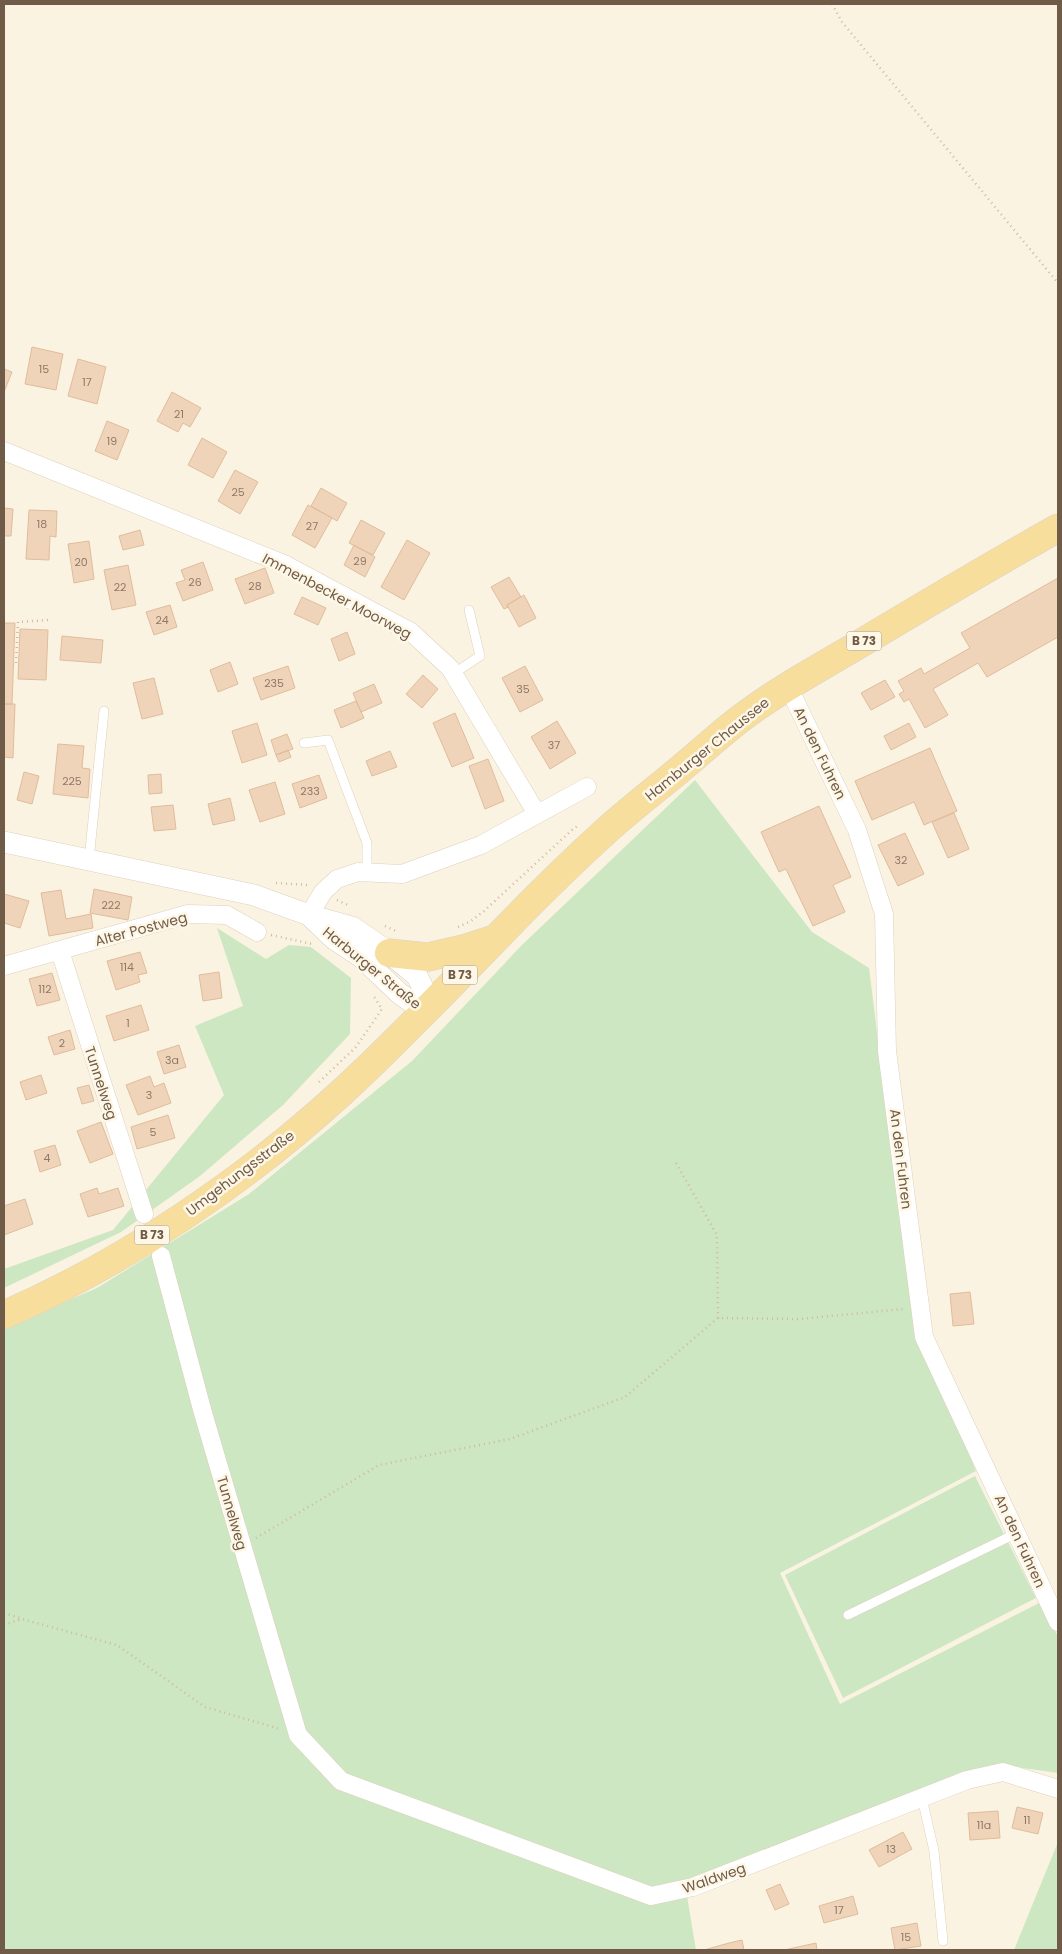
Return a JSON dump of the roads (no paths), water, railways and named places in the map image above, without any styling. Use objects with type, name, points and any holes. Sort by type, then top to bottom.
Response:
[{"type":"main road","name":"Hamburger Chaussee","points":[[425,1012],[544,889],[608,829],[745,715],[788,686],[1058,528]]},
{"type":"main road","points":[[389,953],[428,957],[496,938]]},
{"type":"main road","name":"Umgehungsstraße","points":[[4,1315],[94,1270],[140,1244],[198,1206],[289,1137],[340,1093],[425,1012]]},
{"type":"street","name":"Immenbecker Moorweg","points":[[4,451],[284,564],[410,632],[450,668],[537,814]]},
{"type":"street","name":"An den Fuhren","points":[[788,686],[858,830],[884,914],[887,1051],[924,1337],[1058,1622]]},
{"type":"street","points":[[309,915],[324,892],[337,878],[358,872],[402,874],[481,845],[587,787]]},
{"type":"street","name":"Harburger Straße","points":[[4,842],[254,895],[309,915],[352,927],[389,953],[421,982],[426,999],[425,1012]]},
{"type":"street","name":"Alter Postweg","points":[[4,966],[60,952],[188,914],[227,915],[257,932]]},
{"type":"street","name":"Harburger Straße","points":[[309,915],[334,939],[360,956],[399,993],[425,1012]]},
{"type":"street","name":"Tunnelweg","points":[[60,952],[144,1214]]},
{"type":"street","name":"Tunnelweg","points":[[161,1256],[203,1413],[298,1735],[321,1760]]},
{"type":"street","name":"Waldweg","points":[[321,1760],[341,1782],[651,1896],[693,1888],[967,1780],[1003,1772],[1058,1789]]},
{"type":"lane","points":[[453,674],[480,656],[469,610]]},
{"type":"lane","points":[[89,861],[104,711]]},
{"type":"lane","points":[[304,743],[328,740],[367,842],[367,872]]},
{"type":"lane","points":[[848,1615],[1017,1533]]},
{"type":"lane","points":[[922,1798],[934,1851],[943,1941]]}]
